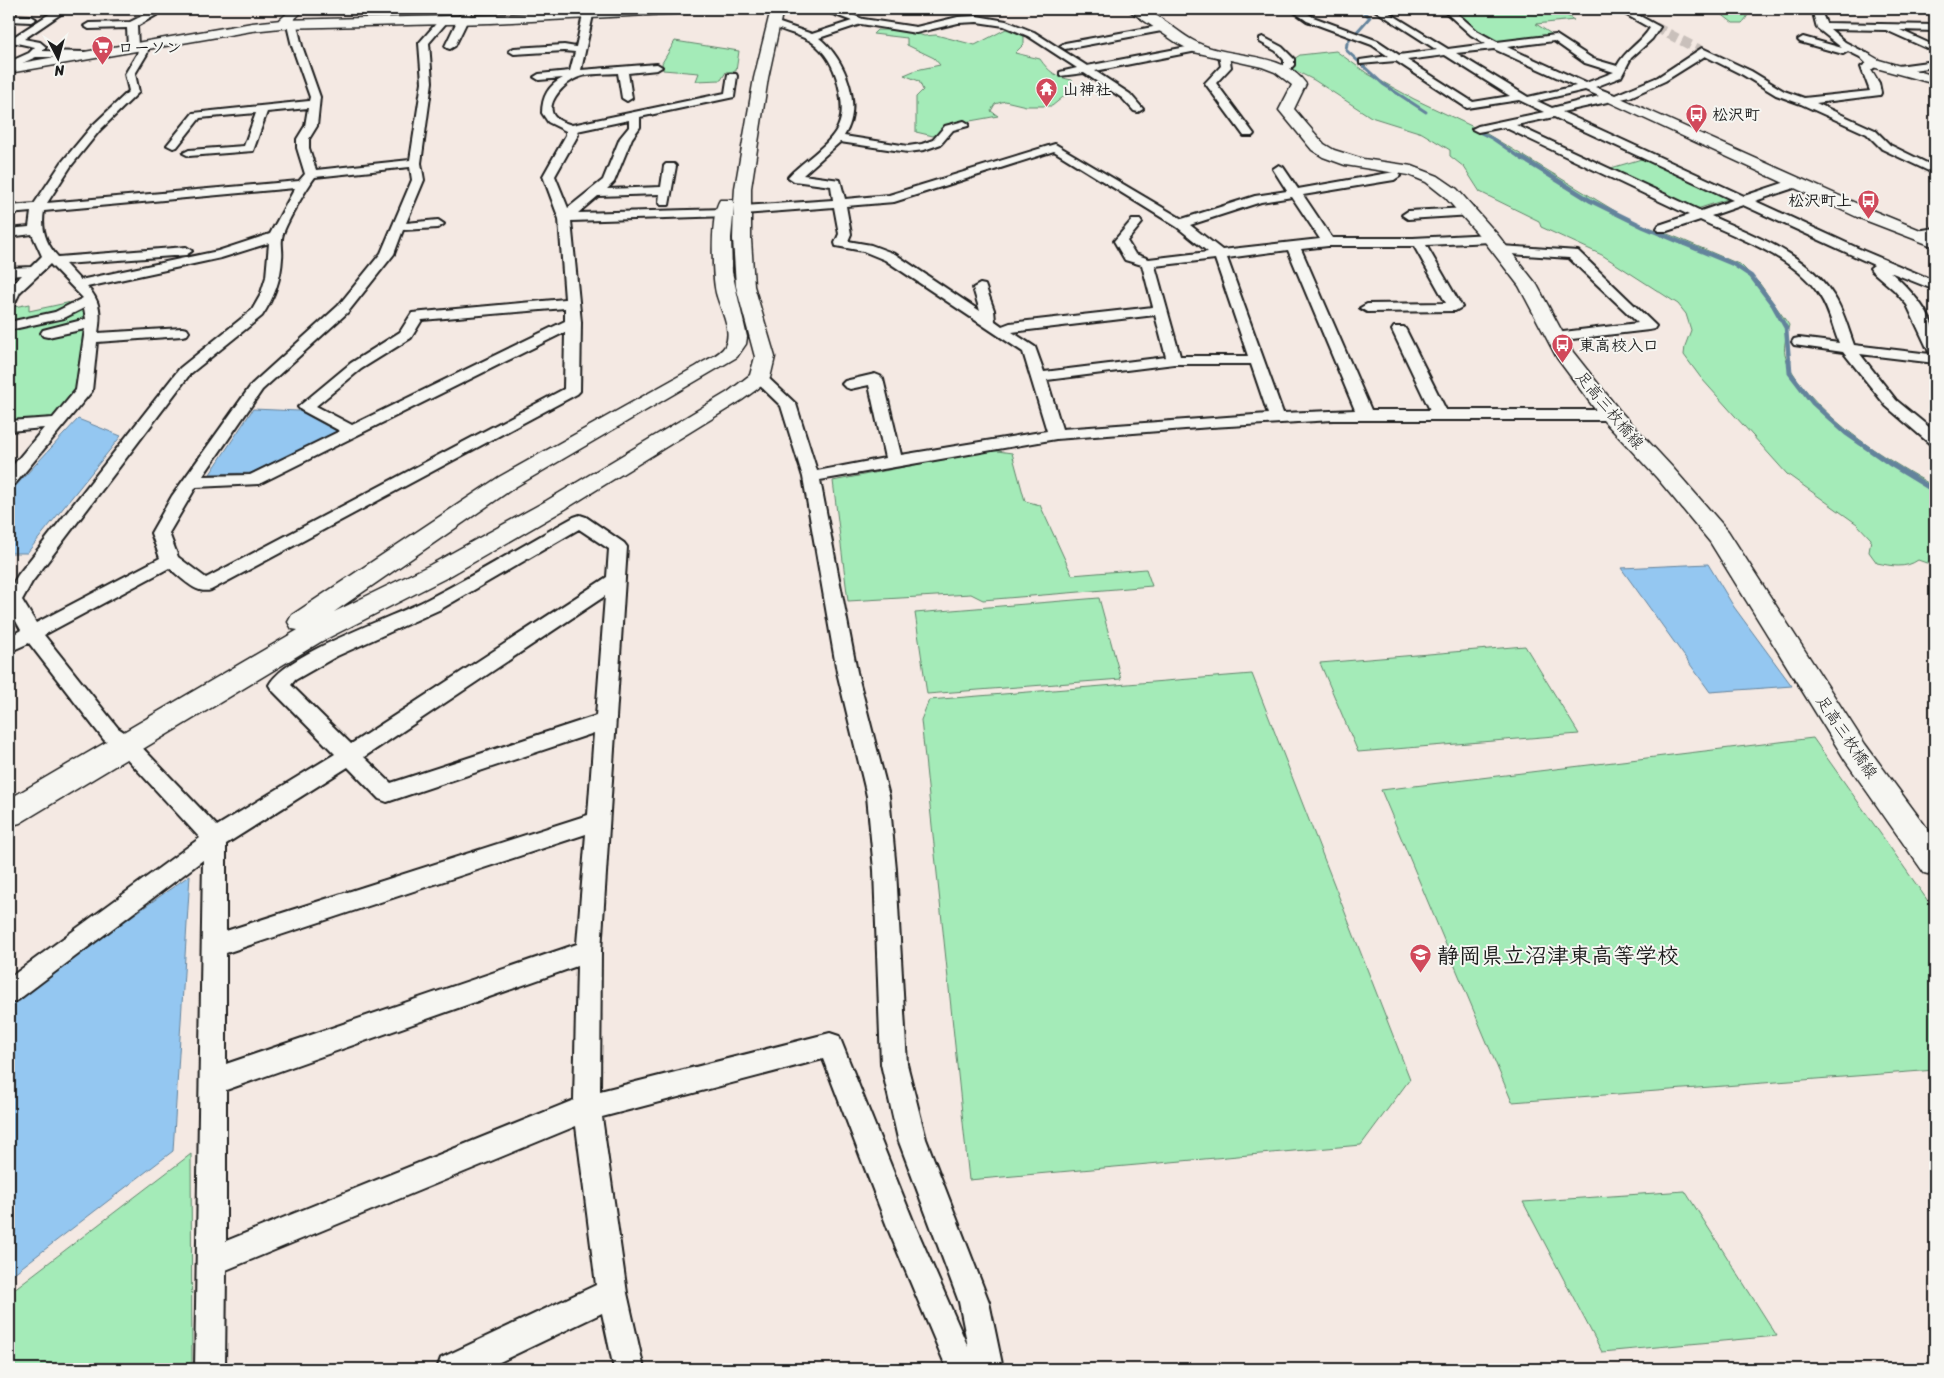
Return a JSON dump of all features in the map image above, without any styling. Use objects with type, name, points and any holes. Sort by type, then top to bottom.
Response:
[{"type":"street","points":[[9,11],[21,9]]},
{"type":"street","points":[[12,40],[63,9]]},
{"type":"street","points":[[89,26],[132,24],[162,9]]},
{"type":"street","points":[[287,25],[299,9]]},
{"type":"street","points":[[9,67],[252,27],[444,20],[466,14],[588,15],[688,9]]},
{"type":"street","points":[[828,9],[850,15],[860,21],[916,30],[958,20],[977,20],[1006,24],[1031,34],[1126,96],[1138,109]]},
{"type":"street","points":[[1133,9],[1197,48],[1283,70],[1289,65],[1289,59],[1279,49],[1263,40]]},
{"type":"street","points":[[1296,9],[1310,19],[1376,43],[1471,106],[1587,86],[1617,75],[1627,56],[1649,37],[1655,27],[1621,9]]},
{"type":"street","points":[[1377,9],[1524,98],[1860,254],[1935,286]]},
{"type":"street","points":[[1448,9],[1474,33],[1496,46],[1796,183],[1935,242]]},
{"type":"street","points":[[1816,9],[1820,26],[1833,38],[1870,60]]},
{"type":"street","points":[[450,46],[466,14]]},
{"type":"street","points":[[988,1369],[974,1302],[912,1139],[894,1064],[885,870],[878,796],[847,672],[811,477],[788,404],[760,378],[737,338],[726,292],[723,271],[734,212],[743,188],[750,136],[774,14],[794,28],[812,37],[833,56],[845,91],[847,116],[845,127],[837,138],[794,177],[836,183],[845,234],[841,243],[890,257],[1030,350],[1056,434]]},
{"type":"street","points":[[588,15],[574,75],[571,79],[555,87],[551,93],[546,114],[550,120],[571,129],[730,95],[732,76]]},
{"type":"street","points":[[9,18],[31,19]]},
{"type":"street","points":[[444,20],[424,43],[426,82],[421,130],[415,163],[418,180],[387,254],[343,309],[257,387],[191,482],[160,533],[170,560],[204,586],[572,391],[574,322],[565,217],[550,183],[549,176],[572,134],[571,129]]},
{"type":"street","points":[[812,37],[860,21]]},
{"type":"street","points":[[9,480],[84,392],[92,323],[90,300],[45,251],[36,228],[38,208],[66,164],[96,128],[134,92],[130,74],[142,54],[138,47],[132,24]]},
{"type":"street","points":[[287,25],[297,46],[315,97],[311,126],[303,139],[303,148],[311,174]]},
{"type":"street","points":[[1820,26],[1935,28]]},
{"type":"street","points":[[1883,27],[1935,50]]},
{"type":"street","points":[[1065,46],[1164,28]]},
{"type":"street","points":[[1364,62],[1556,38],[1589,61],[1619,70]]},
{"type":"street","points":[[9,67],[33,54],[41,47],[38,44],[12,40]]},
{"type":"street","points":[[1803,40],[1935,80]]},
{"type":"street","points":[[514,51],[564,48],[580,50]]},
{"type":"street","points":[[1064,74],[1197,48]]},
{"type":"street","points":[[1478,129],[1506,124],[1647,88],[1666,78],[1703,52],[1747,73],[1780,93],[1871,132],[1886,147],[1935,171]]},
{"type":"street","points":[[33,54],[85,55]]},
{"type":"street","points":[[1224,56],[1226,67],[1210,83],[1248,134]]},
{"type":"street","points":[[1804,102],[1876,93],[1876,88],[1866,67],[1870,60]]},
{"type":"street","points":[[1898,69],[1935,64]]},
{"type":"street","points":[[539,77],[656,67]]},
{"type":"street","points":[[623,70],[627,98]]},
{"type":"street","name":"足高三枚橋線","points":[[1283,70],[1299,84],[1298,93],[1288,103],[1286,110],[1318,147],[1332,156],[1344,160],[1412,171],[1432,178],[1451,193],[1496,244],[1528,285],[1564,354],[1611,415],[1665,473],[1719,537],[1850,744],[1935,863]]},
{"type":"street","points":[[1489,77],[1504,75]]},
{"type":"street","points":[[189,153],[249,149],[258,110],[257,102],[259,95]]},
{"type":"street","points":[[173,145],[197,115],[313,104]]},
{"type":"street","points":[[565,217],[608,182],[626,138],[634,127],[636,116]]},
{"type":"street","points":[[837,138],[908,148],[924,148],[937,142],[949,128],[964,124]]},
{"type":"street","points":[[1506,124],[1774,250],[1810,277],[1828,297],[1849,350],[1891,403],[1935,440]]},
{"type":"street","points":[[565,217],[734,212],[890,199],[1054,146],[1181,224],[1220,255],[1277,418]]},
{"type":"street","points":[[210,1369],[215,839],[118,739],[32,633],[13,600],[24,579],[185,370],[258,313],[265,303],[278,255],[275,238],[303,184],[311,174],[415,163]]},
{"type":"street","points":[[664,214],[670,166]]},
{"type":"street","points":[[1279,169],[1328,242]]},
{"type":"street","points":[[1181,224],[1260,199],[1394,176]]},
{"type":"street","points":[[1664,228],[1796,183]]},
{"type":"street","points":[[9,210],[303,184]]},
{"type":"street","points":[[593,193],[666,190]]},
{"type":"street","points":[[9,794],[118,739],[313,634],[439,571],[554,506],[735,396],[760,378],[765,357],[745,286],[742,239],[734,212]]},
{"type":"street","points":[[1408,215],[1468,212]]},
{"type":"street","points":[[1136,223],[1120,241],[1130,256],[1148,263],[1328,242],[1496,244],[1573,254],[1649,326],[1555,337]]},
{"type":"street","points":[[398,227],[438,224]]},
{"type":"street","points":[[9,233],[26,232],[36,228]]},
{"type":"street","points":[[1916,235],[1935,232]]},
{"type":"street","points":[[77,285],[199,258],[275,238]]},
{"type":"street","points":[[1367,308],[1455,307],[1418,242]]},
{"type":"street","points":[[1293,246],[1365,415]]},
{"type":"street","points":[[9,302],[14,290],[34,271],[52,258],[199,250],[199,258]]},
{"type":"street","points":[[1860,254],[1907,294],[1920,313],[1935,352]]},
{"type":"street","points":[[1148,263],[1174,360]]},
{"type":"street","points":[[9,272],[34,271]]},
{"type":"street","points":[[980,288],[987,310],[988,322]]},
{"type":"street","points":[[9,326],[59,315],[90,300]]},
{"type":"street","points":[[352,431],[306,407],[356,366],[406,335],[417,316],[572,303]]},
{"type":"street","points":[[1002,332],[1010,327],[1160,310]]},
{"type":"street","points":[[191,482],[253,480],[574,322]]},
{"type":"street","points":[[48,334],[92,323]]},
{"type":"street","points":[[1399,330],[1441,416]]},
{"type":"street","points":[[91,338],[182,332]]},
{"type":"street","points":[[9,814],[118,739],[320,611],[507,482],[725,357],[733,350],[737,338]]},
{"type":"street","points":[[1799,342],[1849,350],[1935,359]]},
{"type":"street","points":[[1038,377],[1174,360],[1256,360]]},
{"type":"street","points":[[850,384],[875,379],[894,461]]},
{"type":"street","points":[[811,477],[1056,434],[1277,418],[1365,415],[1611,415]]},
{"type":"street","points":[[9,426],[58,422]]},
{"type":"street","points":[[605,722],[387,794],[279,684],[288,675],[330,652],[434,604],[580,521],[618,547],[614,581],[605,722],[589,951],[587,1108],[612,1293],[629,1369]]},
{"type":"street","points":[[9,645],[170,560]]},
{"type":"street","points":[[9,992],[215,839],[350,755],[614,581]]},
{"type":"street","points":[[214,946],[598,821]]},
{"type":"street","points":[[212,1081],[589,951]]},
{"type":"street","points":[[211,1261],[587,1108],[830,1045],[902,1229],[962,1369]]},
{"type":"street","points":[[452,1369],[612,1293]]},
{"type":"green space","points":[[1556,9],[1574,20],[1536,24],[1553,35],[1516,41],[1495,40],[1486,37],[1477,32],[1452,10]]},
{"type":"green space","points":[[1715,9],[1748,9],[1748,13],[1742,23],[1733,23]]},
{"type":"green space","points":[[1006,29],[1024,36],[1024,44],[1015,53],[1040,59],[1053,73],[1072,80],[1073,89],[1052,106],[1026,106],[1005,101],[995,104],[991,111],[998,116],[959,123],[933,136],[916,132],[916,97],[923,90],[919,81],[904,75],[916,70],[940,65],[934,58],[907,45],[907,38],[873,34],[877,30],[907,30],[924,36],[936,35],[975,45]]},
{"type":"green space","points":[[675,41],[739,51],[736,71],[726,72],[721,80],[696,81],[699,73],[663,70],[662,63]]},
{"type":"green space","points":[[1336,51],[1368,74],[1414,99],[1482,131],[1630,220],[1741,265],[1760,284],[1789,325],[1785,355],[1792,371],[1809,394],[1837,422],[1868,446],[1935,487],[1935,566],[1918,560],[1903,566],[1877,563],[1869,552],[1871,539],[1857,524],[1787,474],[1701,378],[1684,355],[1691,330],[1686,314],[1678,304],[1602,255],[1541,227],[1539,221],[1480,192],[1464,167],[1450,156],[1450,150],[1422,133],[1371,117],[1314,80],[1292,69],[1295,64],[1294,59],[1300,55]]},
{"type":"green space","points":[[1645,158],[1731,198],[1697,209],[1611,168]]},
{"type":"green space","points":[[90,298],[80,389],[55,417],[9,421],[9,308],[29,304],[29,311]]},
{"type":"green space","points":[[990,450],[1012,453],[1025,501],[1040,505],[1072,575],[1146,569],[1152,586],[983,600],[971,594],[848,601],[833,481]]},
{"type":"green space","points":[[1099,598],[1121,679],[927,694],[915,613]]},
{"type":"green space","points":[[1525,646],[1579,734],[1358,752],[1320,663]]},
{"type":"green space","points":[[1252,674],[1410,1079],[1361,1145],[969,1180],[921,720],[929,700]]},
{"type":"green space","points":[[1813,738],[1935,911],[1935,1070],[1512,1102],[1381,790]]},
{"type":"green space","points":[[191,1154],[192,1369],[9,1369],[9,1293]]},
{"type":"green space","points":[[1685,1191],[1777,1336],[1602,1352],[1523,1202]]},
{"type":"water","points":[[253,409],[299,411],[338,432],[251,473],[210,474]]},
{"type":"water","points":[[78,419],[121,436],[27,553],[9,553],[9,493]]},
{"type":"water","points":[[1708,564],[1734,607],[1792,686],[1710,692],[1621,568]]},
{"type":"water","points":[[190,875],[173,1151],[9,1277],[9,1003]]},
{"type":"waterway","points":[[1358,9],[1370,17],[1347,43],[1346,50],[1383,84],[1426,112]]},
{"type":"waterway","points":[[1475,130],[1493,139],[1522,159]]},
{"type":"waterway","points":[[1520,157],[1591,201],[1644,227],[1733,264],[1751,276],[1773,305],[1786,328],[1789,361]]},
{"type":"waterway","points":[[1789,360],[1790,373],[1813,403],[1846,433],[1889,463],[1935,491]]},
{"type":"tunnel","points":[[1655,27],[1702,51]]},
{"type":"place","name":"ローソン","points":[[102,66]]},
{"type":"place","name":"山神社","points":[[1047,108]]},
{"type":"place","name":"松沢町","points":[[1696,133]]},
{"type":"place","name":"松沢町上","points":[[1868,219]]},
{"type":"place","name":"東高校入口","points":[[1563,364]]},
{"type":"place","name":"静岡県立沼津東高等学校","points":[[1421,974]]}]
